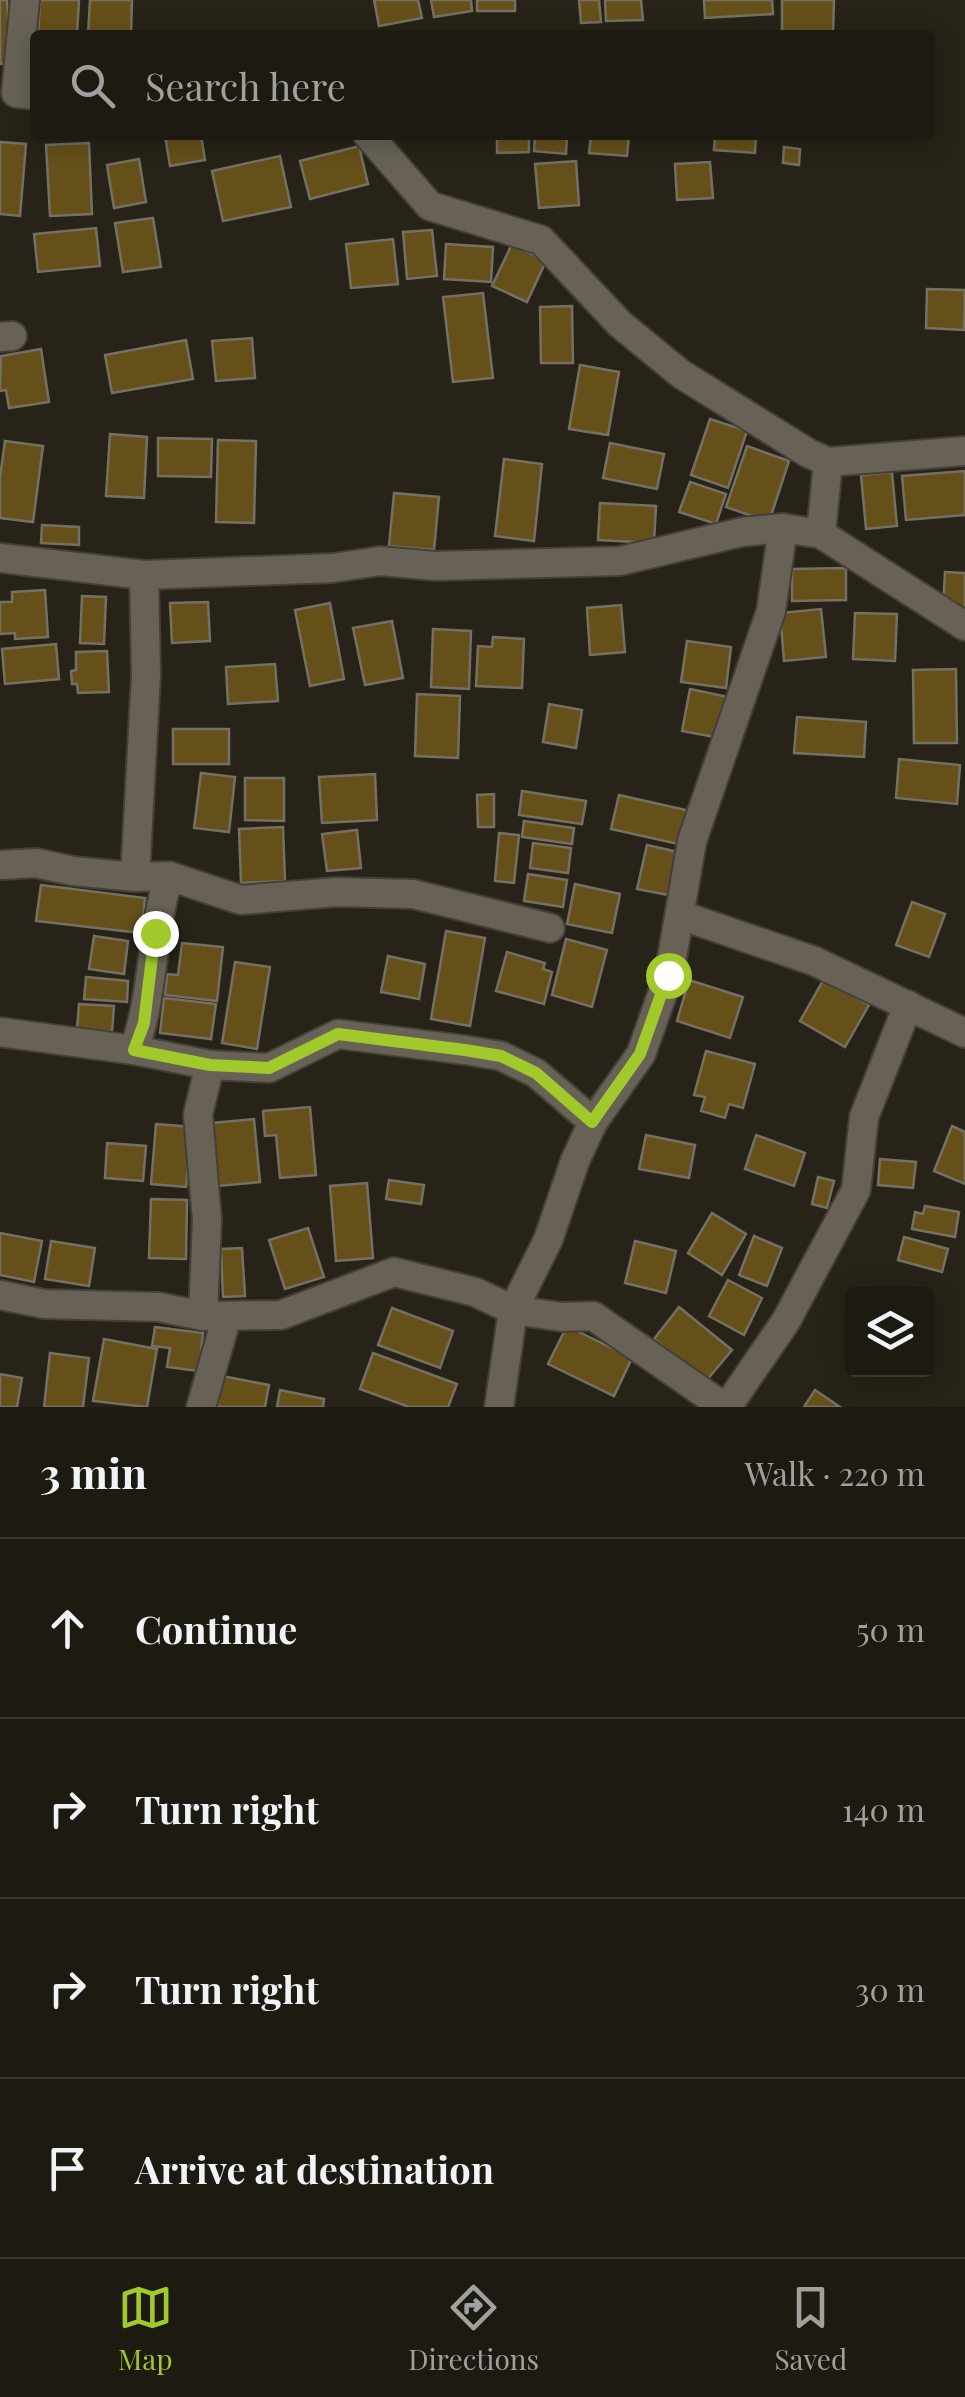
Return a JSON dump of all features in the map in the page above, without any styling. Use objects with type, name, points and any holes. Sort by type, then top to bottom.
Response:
[{"type":"street","points":[[17,93],[25,0]]},
{"type":"street","points":[[372,140],[430,206],[541,240],[620,324],[681,374],[828,462],[965,451]]},
{"type":"street","points":[[822,534],[828,462]]},
{"type":"street","points":[[499,1407],[513,1310],[548,1240],[592,1122],[640,1054],[668,975],[692,841],[771,611],[783,528]]},
{"type":"street","points":[[0,558],[144,575],[333,568],[380,561],[434,566],[620,561],[742,532],[783,528],[822,534],[965,626]]},
{"type":"street","points":[[135,878],[146,675],[144,575]]},
{"type":"street","points":[[0,865],[36,863],[135,878],[168,876],[241,900],[336,892],[413,894],[550,928]]},
{"type":"street","points":[[134,1050],[144,1023],[160,905],[168,876]]},
{"type":"street","points":[[680,915],[814,962],[965,1033]]},
{"type":"street","points":[[0,1295],[44,1304],[159,1307],[215,1316],[282,1315],[394,1272],[476,1292],[513,1310],[562,1317],[593,1316],[726,1407],[786,1321],[856,1190],[864,1116],[908,1005]]},
{"type":"street","points":[[0,1032],[134,1050],[210,1065],[269,1068],[338,1034],[465,1050],[501,1056],[536,1073],[592,1122]]},
{"type":"street","points":[[201,1407],[215,1316],[198,1114],[202,1085],[210,1065]]},
{"type":"building","points":[[0,0],[7,0],[11,63],[0,64]]},
{"type":"building","points":[[40,0],[79,0],[77,30],[38,30]]},
{"type":"building","points":[[90,0],[132,0],[131,30],[88,30]]},
{"type":"building","points":[[374,0],[418,0],[422,18],[379,26]]},
{"type":"building","points":[[431,0],[471,0],[472,11],[434,17]]},
{"type":"building","points":[[477,0],[515,0],[515,11],[477,11]]},
{"type":"building","points":[[579,0],[599,0],[601,22],[581,23]]},
{"type":"building","points":[[605,0],[641,0],[643,20],[606,21]]},
{"type":"building","points":[[704,0],[772,0],[773,14],[705,18]]},
{"type":"building","points":[[782,0],[834,0],[833,30],[782,30]]},
{"type":"building","points":[[166,140],[202,140],[205,160],[170,166]]},
{"type":"building","points":[[497,140],[529,140],[529,152],[497,153]]},
{"type":"building","points":[[535,140],[567,140],[566,154],[534,151]]},
{"type":"building","points":[[590,140],[629,140],[627,156],[589,153]]},
{"type":"building","points":[[715,140],[756,140],[755,153],[714,150]]},
{"type":"building","points":[[0,142],[26,144],[20,216],[0,214]]},
{"type":"building","points":[[89,143],[92,214],[50,216],[46,145]]},
{"type":"building","points":[[359,146],[368,184],[310,199],[300,161]]},
{"type":"building","points":[[784,147],[800,149],[799,165],[783,163]]},
{"type":"building","points":[[280,156],[291,207],[223,221],[212,171]]},
{"type":"building","points":[[139,159],[146,202],[114,208],[107,165]]},
{"type":"building","points":[[576,161],[579,205],[539,208],[535,164]]},
{"type":"building","points":[[710,162],[713,198],[677,200],[675,164]]},
{"type":"building","points":[[153,218],[161,267],[123,272],[115,223]]},
{"type":"building","points":[[96,228],[100,266],[38,272],[34,234]]},
{"type":"building","points":[[432,230],[437,276],[407,279],[403,232]]},
{"type":"building","points":[[393,239],[398,284],[351,288],[346,244]]},
{"type":"building","points":[[446,244],[493,247],[491,282],[444,279]]},
{"type":"building","points":[[512,244],[546,261],[527,302],[492,286]]},
{"type":"building","points":[[927,289],[965,290],[964,330],[926,328]]},
{"type":"building","points":[[483,293],[493,378],[453,382],[443,297]]},
{"type":"building","points":[[572,306],[573,363],[541,363],[540,307]]},
{"type":"building","points":[[252,338],[255,378],[216,381],[212,341]]},
{"type":"building","points":[[186,340],[193,379],[112,393],[105,355]]},
{"type":"building","points":[[41,349],[49,402],[9,408],[6,390],[0,391],[1,356]]},
{"type":"building","points":[[580,365],[619,372],[608,435],[569,429]]},
{"type":"building","points":[[710,419],[747,431],[728,488],[691,475]]},
{"type":"building","points":[[110,434],[147,437],[144,498],[106,496]]},
{"type":"building","points":[[158,438],[212,439],[211,477],[158,476]]},
{"type":"building","points":[[218,440],[256,441],[254,523],[216,522]]},
{"type":"building","points":[[5,441],[43,446],[33,522],[0,518]]},
{"type":"building","points":[[610,443],[664,454],[657,489],[603,478]]},
{"type":"building","points":[[747,446],[789,461],[769,522],[726,507]]},
{"type":"building","points":[[504,459],[542,464],[534,541],[495,536]]},
{"type":"building","points":[[965,471],[965,515],[906,520],[902,476]]},
{"type":"building","points":[[892,472],[897,526],[866,529],[861,475]]},
{"type":"building","points":[[690,482],[726,494],[716,524],[679,512]]},
{"type":"building","points":[[394,493],[439,497],[434,550],[389,546]]},
{"type":"building","points":[[600,503],[656,506],[654,543],[598,540]]},
{"type":"building","points":[[42,525],[79,527],[79,545],[41,543]]},
{"type":"building","points":[[846,568],[846,600],[792,601],[792,569]]},
{"type":"building","points":[[945,572],[965,573],[965,610],[943,609]]},
{"type":"building","points":[[45,590],[48,637],[15,639],[15,633],[0,634],[0,602],[12,602],[12,592]]},
{"type":"building","points":[[82,596],[106,597],[104,644],[80,643]]},
{"type":"building","points":[[208,602],[210,641],[172,643],[170,603]]},
{"type":"building","points":[[330,603],[344,679],[310,686],[295,610]]},
{"type":"building","points":[[621,605],[625,652],[590,655],[587,608]]},
{"type":"building","points":[[821,609],[826,657],[784,661],[780,613]]},
{"type":"building","points":[[855,613],[897,614],[895,661],[853,659]]},
{"type":"building","points":[[392,621],[403,678],[365,685],[353,628]]},
{"type":"building","points":[[433,629],[471,631],[469,689],[431,687]]},
{"type":"building","points":[[493,637],[524,639],[522,688],[476,686],[478,646],[492,647]]},
{"type":"building","points":[[687,641],[731,647],[726,688],[681,682]]},
{"type":"building","points":[[56,644],[59,679],[5,684],[2,649]]},
{"type":"building","points":[[107,651],[109,692],[78,693],[71,671],[76,670],[76,652]]},
{"type":"building","points":[[275,664],[278,701],[228,704],[226,667]]},
{"type":"building","points":[[956,669],[957,743],[914,743],[913,670]]},
{"type":"building","points":[[690,689],[728,697],[720,738],[682,731]]},
{"type":"building","points":[[417,694],[460,696],[458,758],[415,756]]},
{"type":"building","points":[[549,704],[582,710],[576,748],[543,742]]},
{"type":"building","points":[[797,717],[866,722],[864,757],[794,753]]},
{"type":"building","points":[[173,729],[229,729],[229,764],[173,764]]},
{"type":"building","points":[[899,759],[960,765],[957,804],[896,798]]},
{"type":"building","points":[[201,773],[235,777],[229,832],[194,828]]},
{"type":"building","points":[[375,774],[377,820],[322,823],[319,777]]},
{"type":"building","points":[[245,778],[284,778],[284,821],[245,820]]},
{"type":"building","points":[[522,791],[586,801],[582,824],[519,815]]},
{"type":"building","points":[[494,794],[494,827],[478,827],[477,795]]},
{"type":"building","points":[[619,795],[690,811],[683,845],[611,829]]},
{"type":"building","points":[[524,821],[574,828],[572,844],[522,837]]},
{"type":"building","points":[[283,827],[285,881],[241,883],[239,829]]},
{"type":"building","points":[[357,830],[361,868],[327,871],[322,834]]},
{"type":"building","points":[[499,833],[519,835],[514,883],[495,881]]},
{"type":"building","points":[[533,843],[571,848],[568,873],[530,868]]},
{"type":"building","points":[[647,845],[678,852],[668,895],[637,889]]},
{"type":"building","points":[[528,874],[567,880],[563,907],[524,901]]},
{"type":"building","points":[[575,884],[620,894],[612,933],[567,924]]},
{"type":"building","points":[[41,885],[145,898],[141,933],[36,921]]},
{"type":"building","points":[[912,902],[945,914],[929,957],[896,945]]},
{"type":"building","points":[[446,931],[485,938],[470,1026],[431,1019]]},
{"type":"building","points":[[94,936],[128,941],[124,974],[89,969]]},
{"type":"building","points":[[566,939],[607,950],[592,1007],[552,995]]},
{"type":"building","points":[[182,943],[223,947],[217,1001],[165,995],[167,974],[178,975]]},
{"type":"building","points":[[507,952],[545,963],[543,969],[552,972],[544,1004],[496,991]]},
{"type":"building","points":[[388,956],[425,964],[419,999],[381,992]]},
{"type":"building","points":[[235,962],[270,967],[257,1049],[222,1043]]},
{"type":"building","points":[[86,977],[128,981],[127,1002],[84,999]]},
{"type":"building","points":[[824,979],[869,1005],[845,1047],[800,1021]]},
{"type":"building","points":[[689,980],[743,997],[730,1038],[677,1021]]},
{"type":"building","points":[[164,998],[216,1004],[211,1039],[160,1033]]},
{"type":"building","points":[[79,1004],[114,1006],[112,1032],[77,1029]]},
{"type":"building","points":[[706,1051],[755,1064],[743,1108],[729,1104],[725,1118],[701,1111],[705,1097],[694,1095]]},
{"type":"building","points":[[310,1107],[316,1175],[280,1178],[276,1135],[265,1136],[263,1111]]},
{"type":"building","points":[[254,1119],[260,1182],[218,1186],[212,1123]]},
{"type":"building","points":[[156,1124],[192,1127],[186,1187],[151,1184]]},
{"type":"building","points":[[952,1126],[965,1132],[965,1184],[934,1171]]},
{"type":"building","points":[[646,1135],[695,1145],[689,1178],[639,1169]]},
{"type":"building","points":[[756,1135],[805,1153],[794,1186],[745,1169]]},
{"type":"building","points":[[107,1143],[146,1146],[143,1181],[105,1178]]},
{"type":"building","points":[[880,1159],[916,1162],[913,1188],[878,1185]]},
{"type":"building","points":[[818,1177],[834,1181],[827,1208],[812,1204]]},
{"type":"building","points":[[389,1180],[424,1185],[421,1204],[386,1199]]},
{"type":"building","points":[[367,1183],[373,1258],[336,1261],[330,1186]]},
{"type":"building","points":[[151,1199],[187,1200],[186,1259],[149,1258]]},
{"type":"building","points":[[925,1206],[959,1212],[955,1237],[912,1229],[915,1212],[923,1214]]},
{"type":"building","points":[[712,1213],[746,1234],[722,1275],[688,1253]]},
{"type":"building","points":[[308,1228],[324,1277],[285,1289],[269,1240]]},
{"type":"building","points":[[0,1233],[42,1241],[34,1282],[0,1275]]},
{"type":"building","points":[[754,1236],[782,1248],[767,1286],[739,1275]]},
{"type":"building","points":[[904,1237],[948,1249],[942,1272],[898,1260]]},
{"type":"building","points":[[51,1241],[95,1248],[89,1286],[45,1279]]},
{"type":"building","points":[[635,1241],[676,1251],[666,1293],[625,1283]]},
{"type":"building","points":[[242,1248],[245,1296],[223,1297],[221,1249]]},
{"type":"building","points":[[728,1280],[762,1298],[744,1335],[709,1316]]},
{"type":"building","points":[[679,1307],[732,1350],[706,1381],[654,1339]]},
{"type":"building","points":[[392,1308],[453,1331],[440,1368],[378,1345]]},
{"type":"building","points":[[567,1326],[632,1358],[614,1396],[548,1364]]},
{"type":"building","points":[[155,1327],[203,1333],[199,1371],[167,1367],[170,1348],[152,1346]]},
{"type":"building","points":[[104,1339],[157,1349],[147,1407],[93,1401]]},
{"type":"building","points":[[50,1353],[89,1358],[83,1407],[44,1407]]},
{"type":"building","points":[[373,1353],[457,1384],[448,1407],[409,1407],[360,1389]]},
{"type":"building","points":[[0,1374],[22,1378],[17,1407],[0,1407]]},
{"type":"building","points":[[222,1376],[269,1385],[265,1407],[217,1407]]},
{"type":"building","points":[[280,1390],[324,1399],[323,1407],[277,1407]]},
{"type":"building","points":[[815,1390],[840,1407],[804,1407]]},
{"type":"route","points":[[155,933],[144,1023],[134,1050],[210,1065],[269,1068],[338,1034],[465,1050],[501,1056],[536,1073],[592,1122],[640,1054],[668,975]]}]
